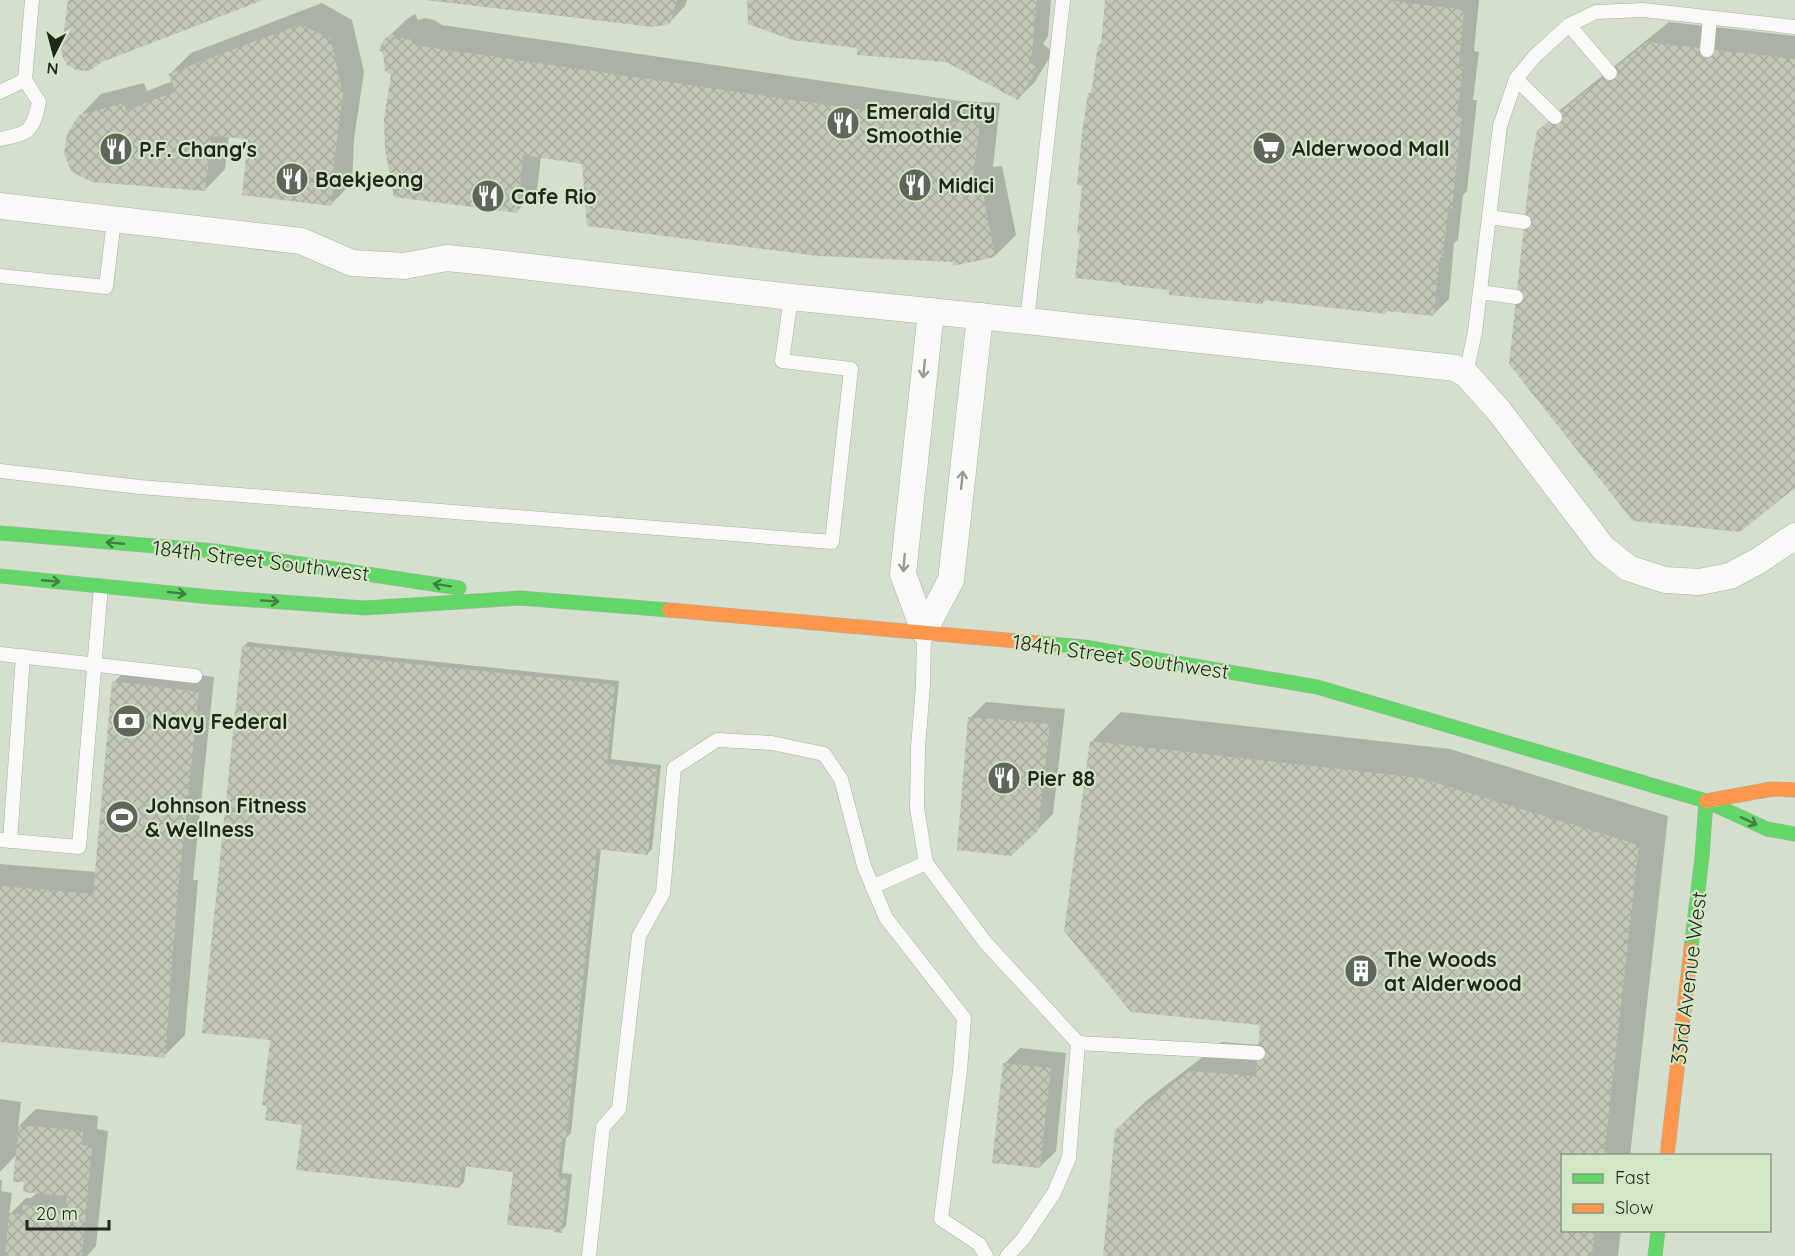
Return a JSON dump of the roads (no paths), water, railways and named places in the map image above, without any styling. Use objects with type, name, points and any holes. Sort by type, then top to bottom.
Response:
[{"type":"main road","name":"184th Street Southwest","points":[[4,533],[215,551],[520,597],[924,631],[1084,647],[1317,687],[1706,801],[1767,829],[1795,834]]},
{"type":"main road","points":[[4,533],[27,547]]},
{"type":"main road","points":[[202,563],[215,551]]},
{"type":"main road","points":[[92,572],[105,582]]},
{"type":"main road","name":"184th Street Southwest","points":[[0,576],[105,582],[212,597],[364,608],[520,597]]},
{"type":"main road","name":"184th Street Southwest","points":[[1706,801],[1772,789],[1795,790]]},
{"type":"main road","name":"33rd Avenue West","points":[[1667,1154],[1702,857],[1706,801]]},
{"type":"main road","points":[[1655,1256],[1658,1232]]},
{"type":"street","points":[[0,206],[301,241],[352,262],[404,266],[447,258],[1455,368],[1466,374],[1499,411],[1604,548],[1628,568],[1665,580],[1699,582],[1730,576],[1758,561],[1795,536]]},
{"type":"street","points":[[924,631],[903,574],[931,311]]},
{"type":"street","points":[[924,631],[951,580],[980,316]]},
{"type":"lane","points":[[0,139],[21,135],[35,122],[39,102],[25,80],[32,0]]},
{"type":"lane","points":[[1027,321],[1063,0]]},
{"type":"lane","points":[[1466,374],[1475,332],[1500,126],[1516,80],[1535,56],[1569,25],[1596,12],[1643,10],[1795,27]]},
{"type":"lane","points":[[1707,50],[1710,18]]},
{"type":"lane","points":[[1569,25],[1610,73]]},
{"type":"lane","points":[[0,92],[25,80]]},
{"type":"lane","points":[[1516,80],[1555,117]]},
{"type":"lane","points":[[1489,217],[1524,222]]},
{"type":"lane","points":[[0,276],[106,288],[114,220]]},
{"type":"lane","points":[[1480,292],[1516,297]]},
{"type":"lane","points":[[0,471],[140,487],[832,542],[851,369],[782,361],[792,297]]},
{"type":"lane","points":[[23,656],[5,841],[79,847],[105,582]]},
{"type":"lane","points":[[924,631],[917,808],[926,863],[984,942],[1078,1043],[1258,1053]]},
{"type":"lane","points":[[0,654],[195,676]]},
{"type":"lane","points":[[589,1256],[603,1127],[619,1109],[639,936],[663,893],[674,768],[717,740],[772,743],[824,754],[842,779],[872,887],[886,918],[964,1018],[942,1219],[979,1244],[986,1256]]},
{"type":"lane","points":[[872,887],[926,863]]},
{"type":"lane","points":[[1007,1256],[1023,1239],[1054,1193],[1069,1158],[1078,1043]]},
{"type":"place","name":"Emerald City Smoothie","points":[[843,123]]},
{"type":"place","name":"Alderwood Mall","points":[[1269,148]]},
{"type":"place","name":"P.F. Chang's","points":[[116,149]]},
{"type":"place","name":"Baekjeong","points":[[292,179]]},
{"type":"place","name":"Midici","points":[[915,185]]},
{"type":"place","name":"Cafe Rio","points":[[488,196]]},
{"type":"place","name":"Navy Federal","points":[[129,721]]},
{"type":"place","name":"Pier 88","points":[[1004,778]]},
{"type":"place","name":"Johnson Fitness & Wellness","points":[[122,817]]},
{"type":"place","name":"The Woods at Alderwood","points":[[1361,971]]}]
